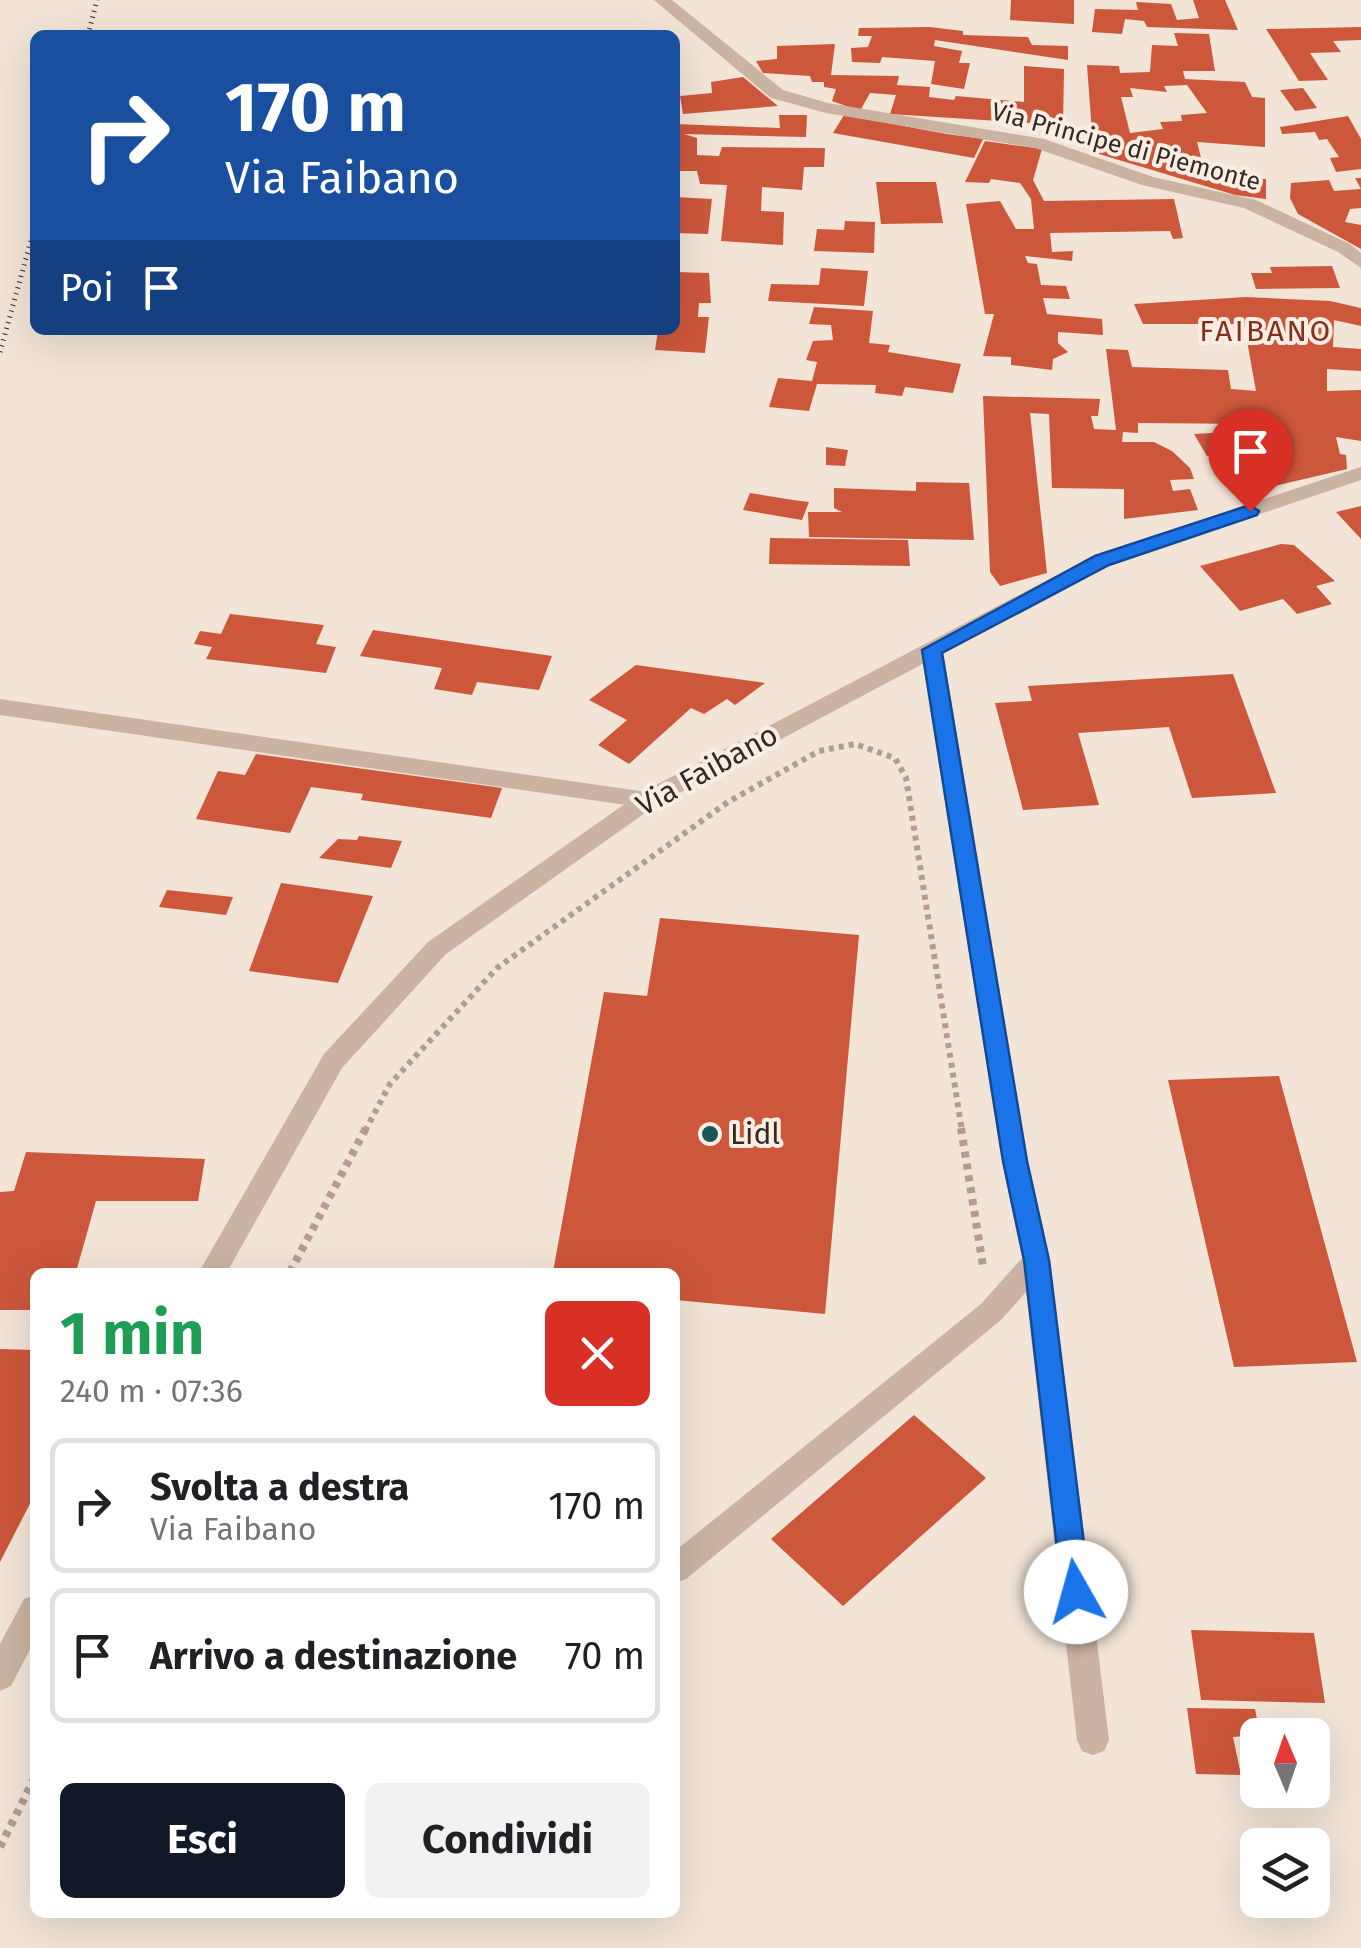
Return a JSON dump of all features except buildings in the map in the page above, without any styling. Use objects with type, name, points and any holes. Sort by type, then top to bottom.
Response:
[{"type":"street","name":"Via Principe di Piemonte","points":[[662,0],[777,94],[842,111],[1038,144],[1148,181],[1250,204],[1344,248],[1361,262]]},
{"type":"street","name":"Via Faibano","points":[[216,1268],[332,1061],[437,948],[646,800],[1102,560],[1361,474]]},
{"type":"street","points":[[932,650],[1015,1161],[1036,1260],[1094,1740]]},
{"type":"street","points":[[0,707],[646,800]]},
{"type":"street","points":[[680,1566],[990,1312],[1036,1260]]},
{"type":"street","points":[[15,1661],[30,1622]]},
{"type":"path","points":[[292,1268],[390,1084],[468,994],[497,968],[728,802],[819,751],[855,744],[896,758],[906,778],[990,1312]]},
{"type":"path","points":[[0,1847],[30,1787]]},
{"type":"railway","points":[[89,30],[97,0]]},
{"type":"railway","points":[[0,352],[30,244]]},
{"type":"place","name":"Lidl","points":[[710,1134]]},
{"type":"district","name":"FAIBANO","points":[[1266,331]]},
{"type":"route","points":[[1076,1592],[1036,1260],[1015,1161],[932,650],[1102,560],[1250,511]]}]
